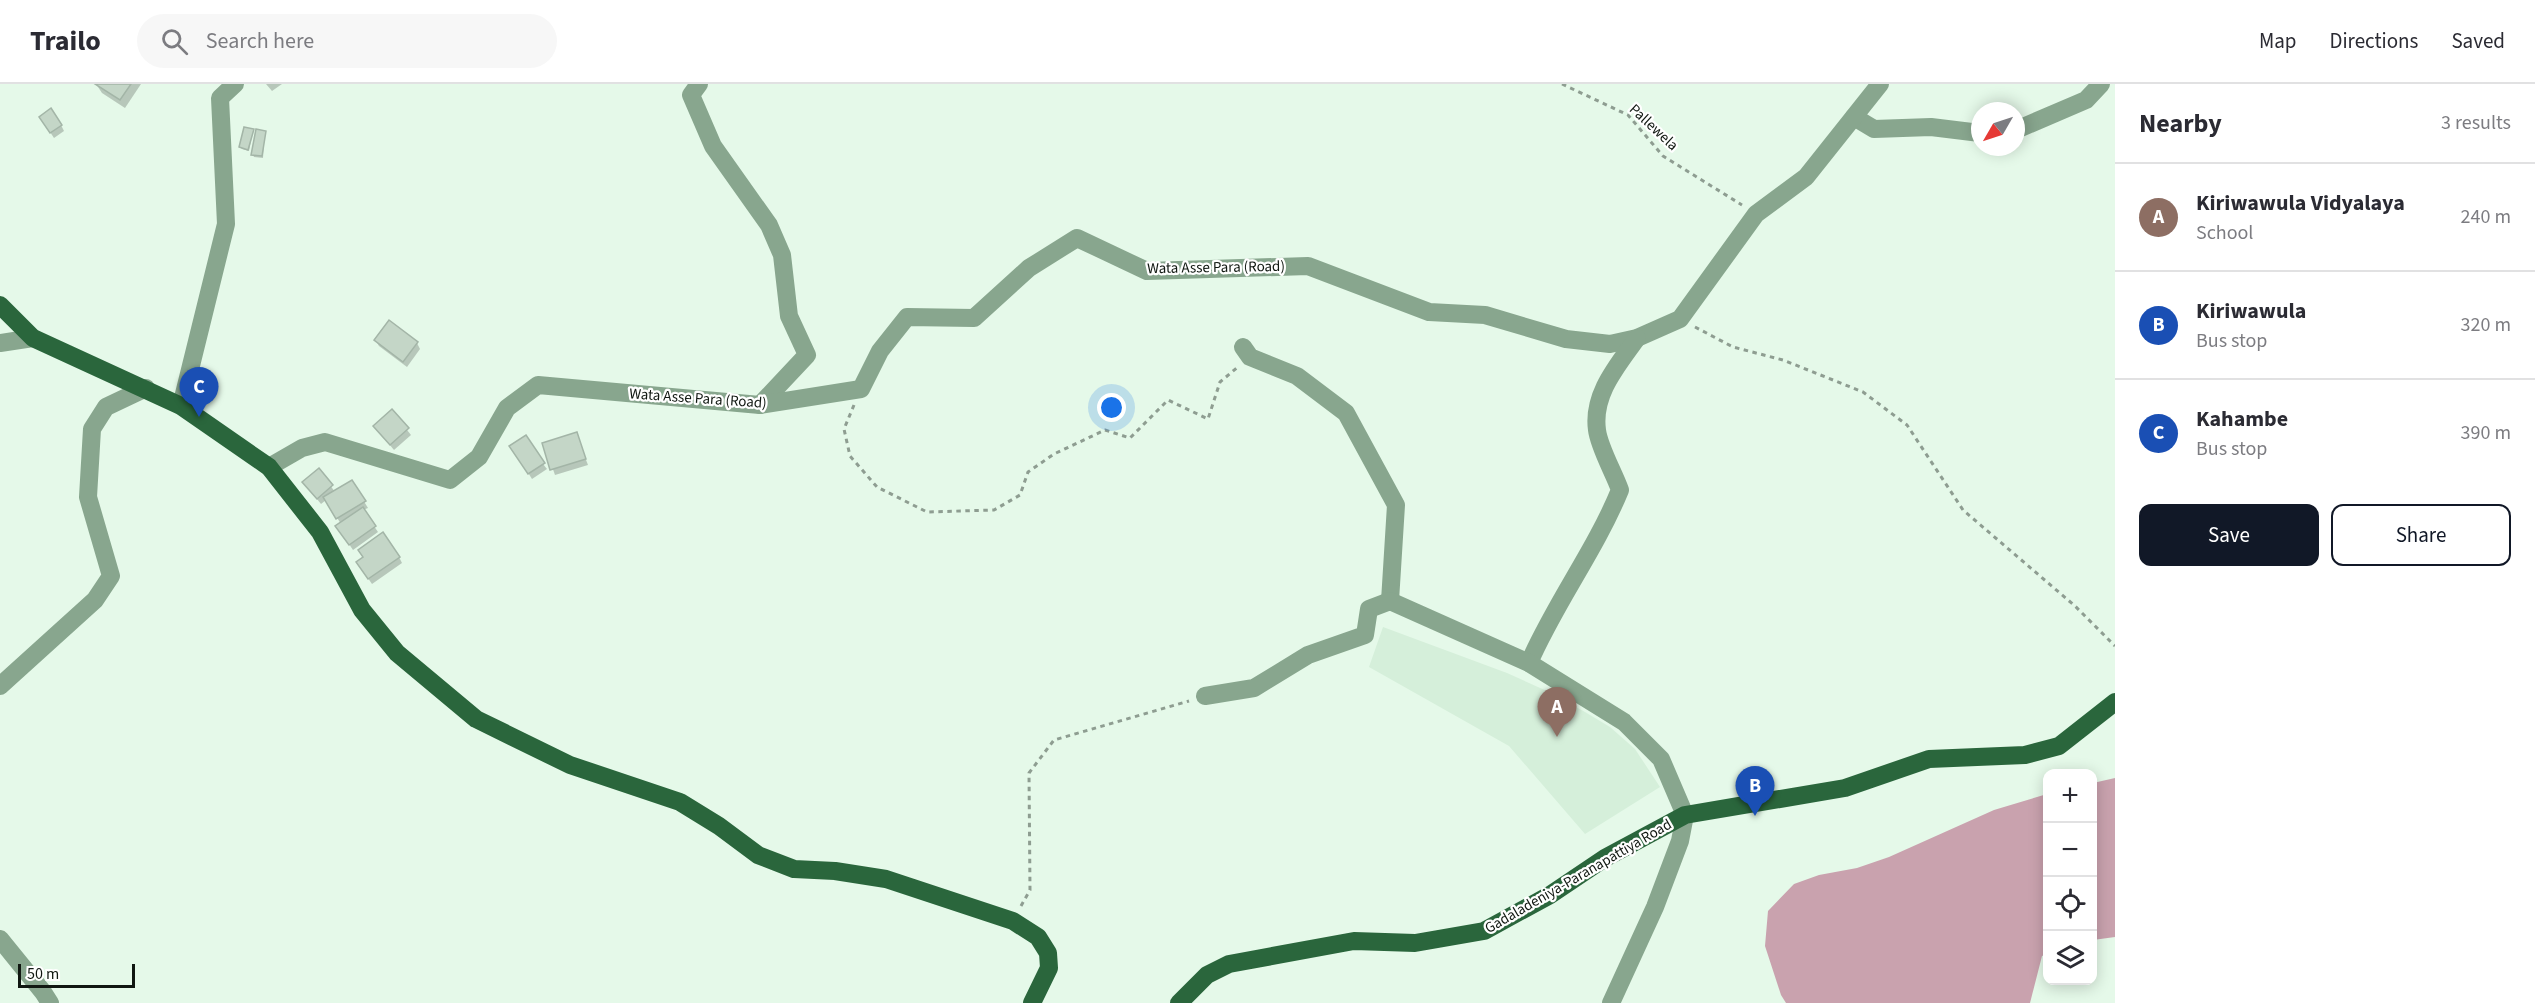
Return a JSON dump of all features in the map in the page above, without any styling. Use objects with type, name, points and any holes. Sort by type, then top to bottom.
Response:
[{"type":"main road","points":[[0,305],[33,338],[181,406],[269,467],[320,532],[362,610],[397,653],[476,719],[570,765],[680,802],[767,859],[794,869],[835,871],[886,879],[1013,921],[1038,937],[1048,953],[1049,968],[1032,1003]]},
{"type":"main road","name":"Gadaladeniya-Paranapattiya Road","points":[[1179,1003],[1207,975],[1229,964],[1354,941],[1415,943],[1484,932],[1550,895],[1605,858],[1685,815],[1845,788],[1929,759],[2025,755],[2059,746],[2115,702]]},
{"type":"street","points":[[181,406],[226,224],[220,98],[235,84]]},
{"type":"street","points":[[699,84],[691,95],[714,146],[769,225],[782,255],[789,316],[807,355],[760,405]]},
{"type":"street","points":[[1680,319],[1756,214],[1806,177],[1880,84]]},
{"type":"street","points":[[2025,126],[2086,100],[2102,84]]},
{"type":"street","points":[[1854,117],[1874,129],[1931,127],[1971,132]]},
{"type":"street","name":"Wata Asse Para (Road)","points":[[269,467],[302,447],[325,442],[450,480],[479,457],[507,408],[538,386],[760,405],[861,389],[880,351],[908,317],[974,318],[1029,268],[1077,238],[1147,271],[1308,266],[1429,312],[1485,315],[1566,339],[1610,344],[1637,338],[1680,319]]},
{"type":"street","points":[[0,343],[33,338]]},
{"type":"street","points":[[1528,663],[1538,641],[1606,526],[1620,490],[1597,431],[1597,416],[1605,384],[1637,338]]},
{"type":"street","points":[[1247,352],[1297,376],[1346,413],[1396,505],[1390,601]]},
{"type":"street","points":[[0,686],[95,600],[111,576],[88,497],[92,429],[106,407],[146,388]]},
{"type":"street","points":[[1205,696],[1254,688],[1308,655],[1365,635],[1369,609],[1390,601],[1528,663],[1624,722],[1661,759],[1685,815],[1680,841],[1655,907],[1611,1003]]},
{"type":"street","points":[[0,939],[50,1003]]},
{"type":"path","name":"Pallewela","points":[[1562,84],[1628,115],[1664,156],[1756,214]]},
{"type":"path","points":[[1680,319],[1733,347],[1783,360],[1863,392],[1907,425],[1963,510],[2075,606],[2115,646]]},
{"type":"path","points":[[861,389],[844,429],[850,456],[877,487],[927,512],[994,510],[1020,495],[1029,472],[1053,454],[1105,429],[1130,438],[1168,400],[1208,419],[1220,382],[1247,352]]},
{"type":"path","points":[[1013,921],[1030,890],[1029,773],[1054,740],[1205,696]]},
{"type":"shaded area","points":[[1383,627],[1507,673],[1585,712],[1610,727],[1635,749],[1660,787],[1585,834],[1509,746],[1369,667]]},
{"type":"shaded area","points":[[2115,778],[2115,937],[2097,939],[2097,823],[2097,782]]},
{"type":"shaded area","points":[[2043,795],[2043,956],[2030,1003],[1786,1003],[1781,995],[1765,946],[1768,911],[1794,884],[1819,875],[1857,868],[1889,857],[1994,810]]},
{"type":"building","points":[[95,84],[131,84],[120,100]]},
{"type":"building","points":[[51,108],[62,125],[50,133],[39,117]]},
{"type":"building","points":[[244,127],[254,129],[248,150],[239,147]]},
{"type":"building","points":[[256,129],[266,131],[262,156],[251,155]]},
{"type":"building","points":[[389,320],[418,342],[403,362],[374,340]]},
{"type":"building","points":[[392,409],[409,428],[390,445],[373,426]]},
{"type":"building","points":[[577,432],[586,459],[550,470],[542,443]]},
{"type":"building","points":[[526,435],[545,463],[528,474],[509,446]]},
{"type":"building","points":[[319,468],[333,485],[317,499],[302,482]]},
{"type":"building","points":[[352,480],[366,501],[336,519],[323,497]]},
{"type":"building","points":[[363,507],[376,526],[349,545],[335,526]]},
{"type":"building","points":[[383,532],[400,557],[368,579],[356,562],[363,557],[358,550]]},
{"type":"place","name":"Kahambe","points":[[199,417]]},
{"type":"place","name":"Kiriwawula Vidyalaya","points":[[1557,737]]},
{"type":"place","name":"Kiriwawula","points":[[1755,816]]}]
